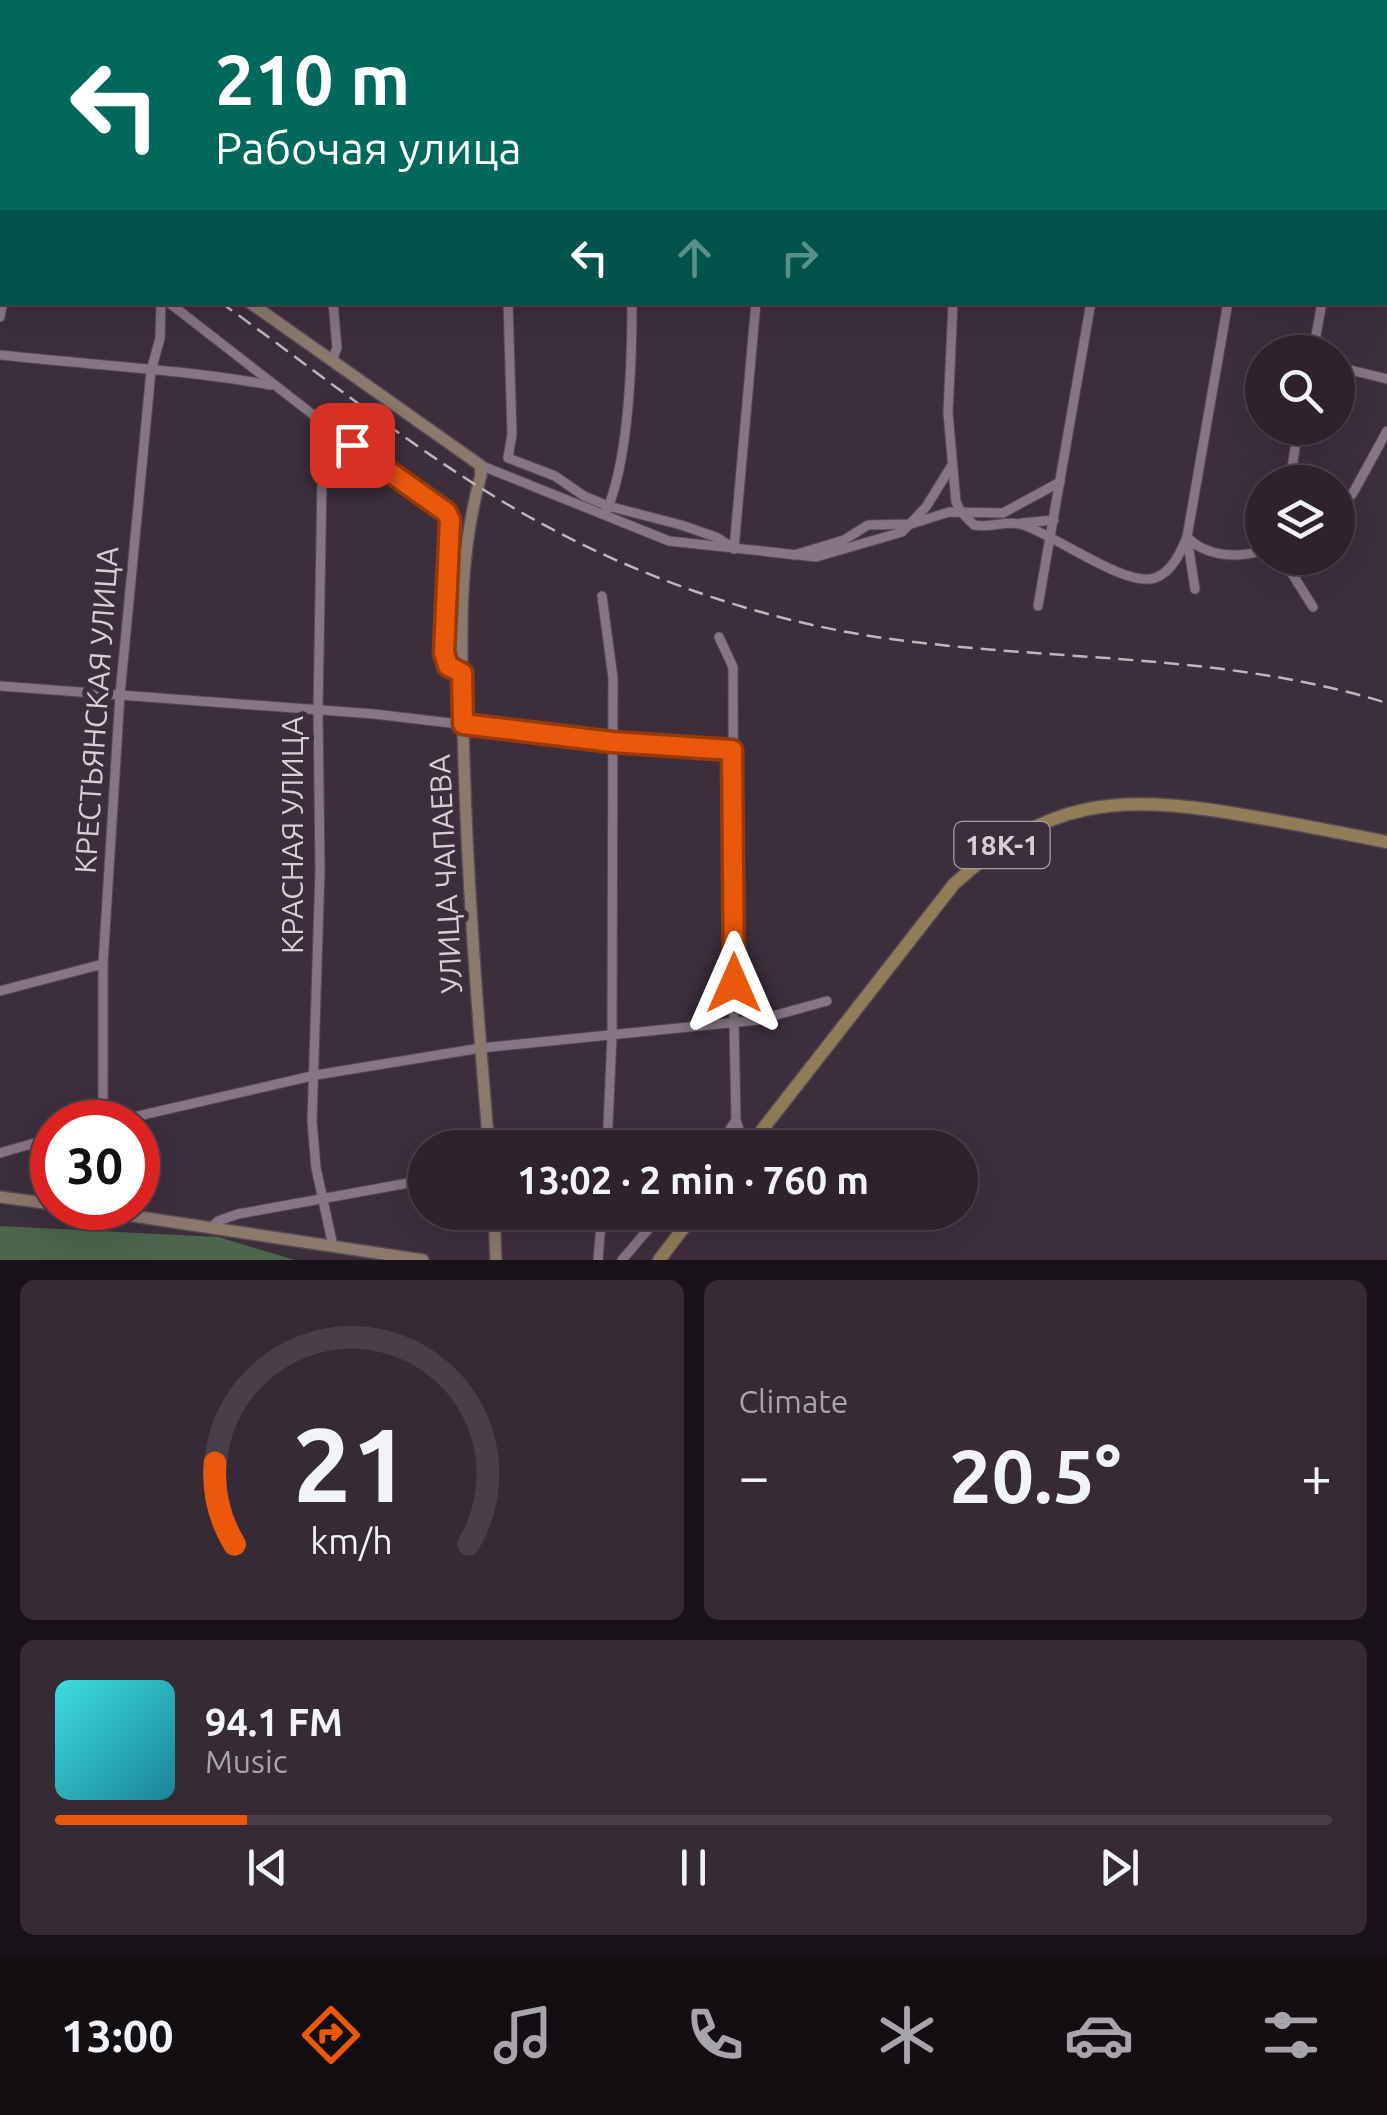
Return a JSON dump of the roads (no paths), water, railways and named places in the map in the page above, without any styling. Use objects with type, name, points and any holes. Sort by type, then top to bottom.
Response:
[{"type":"main road","name":"18К-1","points":[[760,1130],[954,884],[1015,836],[1088,809],[1146,802],[1274,820],[1387,842]]},
{"type":"main road","points":[[659,1260],[682,1230]]},
{"type":"street","name":"КРЕСТЬЯНСКАЯ УЛИЦА","points":[[104,1100],[103,964],[120,695],[151,370],[165,305]]},
{"type":"street","points":[[169,305],[272,386],[302,404],[446,512],[451,528],[444,652],[448,666],[462,673]]},
{"type":"street","points":[[253,305],[480,465],[669,541],[816,557],[902,532],[938,513],[1003,513],[1060,482]]},
{"type":"street","points":[[332,360],[337,348],[333,305]]},
{"type":"street","points":[[508,305],[512,434],[508,458],[555,476],[584,496],[608,506],[681,524],[734,549]]},
{"type":"street","points":[[604,517],[616,487],[632,360],[632,305]]},
{"type":"street","points":[[734,549],[756,305]]},
{"type":"street","points":[[953,305],[948,413],[961,512],[974,526],[1054,520]]},
{"type":"street","points":[[1038,606],[1090,305]]},
{"type":"street","points":[[1195,589],[1188,537],[1227,305]]},
{"type":"street","points":[[1315,335],[1321,305]]},
{"type":"street","points":[[0,356],[196,372],[272,386]]},
{"type":"street","points":[[1355,371],[1387,379]]},
{"type":"street","name":"КРАСНАЯ УЛИЦА","points":[[322,422],[320,872],[312,1121],[333,1246]]},
{"type":"street","points":[[1355,489],[1387,431]]},
{"type":"street","points":[[912,524],[952,464]]},
{"type":"street","name":"УЛИЦА ЧАПАЕВА","points":[[480,465],[461,597],[464,812],[488,1130]]},
{"type":"street","points":[[1016,523],[1051,536],[1115,571],[1147,580],[1169,568],[1188,537]]},
{"type":"street","points":[[792,556],[844,540],[868,525],[912,524]]},
{"type":"street","points":[[1188,537],[1201,549],[1222,554],[1245,552]]},
{"type":"street","points":[[1293,575],[1313,607]]},
{"type":"street","points":[[602,596],[614,678],[608,1130]]},
{"type":"street","points":[[718,637],[734,666],[734,1023],[736,1120],[740,1130]]},
{"type":"street","points":[[0,686],[318,710],[612,742],[732,750]]},
{"type":"street","points":[[0,991],[103,964]]},
{"type":"street","points":[[160,1111],[316,1075],[481,1048],[774,1018],[827,1001]]},
{"type":"street","points":[[732,1130],[736,1120]]},
{"type":"street","points":[[0,1153],[30,1144]]},
{"type":"street","points":[[211,1228],[218,1220],[238,1214],[408,1183]]},
{"type":"street","points":[[0,1198],[30,1201]]},
{"type":"street","points":[[160,1220],[423,1260]]},
{"type":"street","points":[[495,1230],[496,1260]]},
{"type":"street","points":[[598,1260],[600,1230]]},
{"type":"street","points":[[622,1260],[648,1230]]},
{"type":"railway","points":[[224,305],[407,439],[484,490],[605,555],[689,589],[775,616],[864,635],[1258,674],[1387,703]]}]
